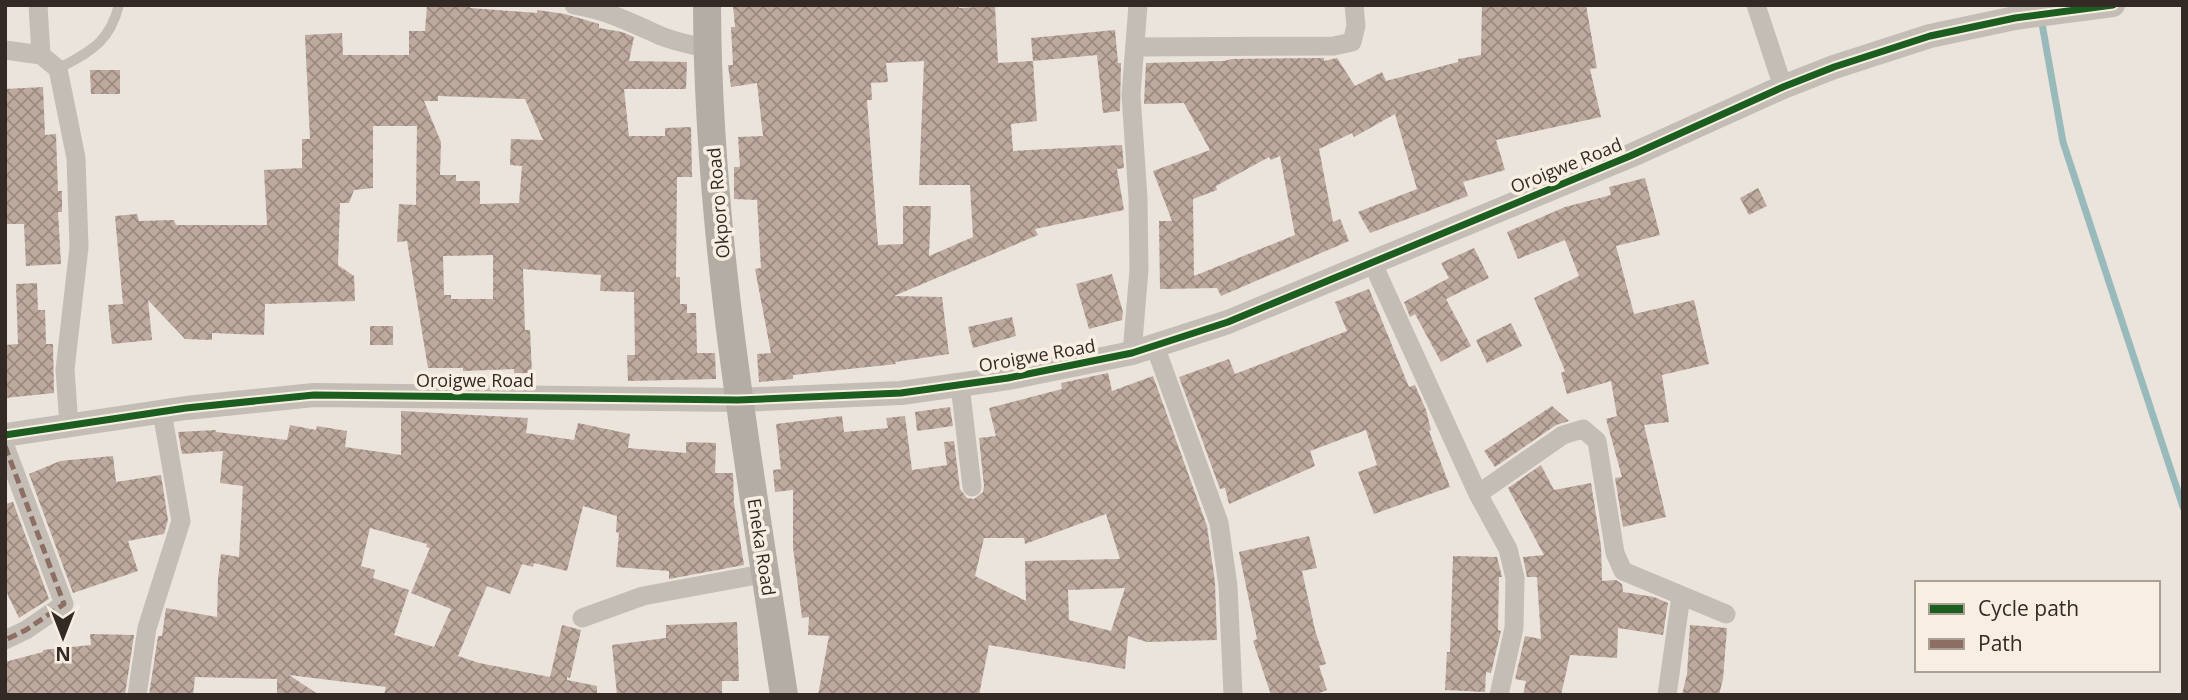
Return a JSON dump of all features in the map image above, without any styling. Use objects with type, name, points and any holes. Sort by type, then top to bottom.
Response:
[{"type":"main road","name":"Okporo Road","points":[[707,5],[714,176],[738,400]]},
{"type":"main road","name":"Eneka Road","points":[[738,400],[784,695]]},
{"type":"street","points":[[38,5],[41,55]]},
{"type":"street","points":[[1138,5],[1131,95],[1144,349],[1219,523],[1228,586],[1233,695]]},
{"type":"street","points":[[1135,47],[1334,46],[1352,42],[1356,26],[1354,5]]},
{"type":"street","points":[[1756,5],[1783,87]]},
{"type":"street","name":"Oroigwe Road","points":[[5,435],[162,411],[314,395],[738,400],[901,393],[1008,378],[1144,349],[1228,322],[1630,156],[1834,67],[1930,36],[2015,18],[2113,5]]},
{"type":"street","points":[[580,6],[634,22],[663,37],[708,50]]},
{"type":"street","points":[[5,50],[41,55],[58,69],[76,158],[79,247],[65,370],[69,425]]},
{"type":"street","points":[[1372,262],[1478,494],[1508,549],[1515,578],[1514,628],[1499,695]]},
{"type":"street","points":[[960,385],[972,487]]},
{"type":"street","points":[[137,695],[147,628],[181,521],[162,411]]},
{"type":"street","points":[[1478,494],[1563,435],[1583,429],[1597,441],[1615,553],[1623,571],[1726,614]]},
{"type":"street","points":[[5,446],[64,604],[26,630],[5,640]]},
{"type":"street","points":[[582,618],[643,596],[766,573]]},
{"type":"street","points":[[1667,695],[1681,596]]},
{"type":"lane","points":[[58,69],[103,41],[115,20],[119,5]]},
{"type":"building","points":[[427,5],[470,5],[470,8],[537,13],[537,10],[565,14],[599,24],[599,28],[634,37],[629,61],[687,62],[686,89],[624,89],[629,136],[665,136],[665,128],[691,127],[692,177],[677,177],[676,277],[680,277],[680,304],[687,304],[687,313],[696,313],[697,353],[715,353],[716,379],[628,381],[627,355],[635,355],[634,292],[600,291],[601,275],[523,269],[525,330],[530,330],[532,373],[514,373],[514,369],[463,371],[463,368],[428,368],[407,241],[397,242],[399,204],[416,205],[417,126],[373,126],[373,188],[354,190],[349,203],[340,203],[338,265],[354,276],[355,301],[265,304],[264,335],[212,333],[212,340],[185,339],[148,300],[152,340],[112,344],[108,305],[123,304],[115,216],[137,214],[139,221],[174,220],[176,225],[267,225],[264,170],[302,168],[302,139],[310,139],[305,35],[342,33],[343,55],[409,55],[409,31],[425,31]],"holes":[[[438,96],[525,99],[543,140],[511,139],[510,165],[522,166],[519,203],[480,204],[480,181],[456,181],[456,175],[440,175],[441,142],[424,101],[438,101]],[[493,255],[493,299],[451,299],[451,295],[444,295],[443,256]]]},
{"type":"building","points":[[733,5],[959,5],[959,8],[995,6],[998,63],[1033,61],[1037,121],[1011,124],[1013,151],[1122,145],[1124,168],[1117,169],[1124,210],[1035,229],[1038,235],[894,296],[942,297],[949,354],[895,362],[896,364],[793,375],[793,379],[759,382],[757,354],[771,353],[755,269],[761,268],[757,200],[734,199],[734,167],[740,167],[738,137],[763,136],[757,83],[731,87],[728,65],[733,65],[731,27],[735,27]],"holes":[[[924,61],[919,185],[970,185],[973,237],[929,256],[931,206],[903,206],[903,244],[878,245],[867,100],[872,100],[871,83],[888,82],[886,63]]]},
{"type":"building","points":[[1482,5],[1586,5],[1597,68],[1590,69],[1601,117],[1496,140],[1505,170],[1463,182],[1468,196],[1370,233],[1358,212],[1417,189],[1395,114],[1354,137],[1352,133],[1319,149],[1333,222],[1340,219],[1349,241],[1221,296],[1217,288],[1160,289],[1159,221],[1172,221],[1153,171],[1210,150],[1184,103],[1144,104],[1146,63],[1232,59],[1324,58],[1324,61],[1337,58],[1355,86],[1382,72],[1386,81],[1458,62],[1458,59],[1481,55]],"holes":[[[1280,156],[1295,235],[1194,276],[1193,199],[1217,190],[1216,186],[1269,157],[1271,160]]]},
{"type":"building","points":[[1115,30],[1118,63],[1121,63],[1120,111],[1103,113],[1097,55],[1033,61],[1031,38]]},
{"type":"building","points":[[90,70],[120,70],[120,94],[91,94]]},
{"type":"building","points":[[43,87],[45,135],[56,134],[58,191],[62,191],[62,212],[58,212],[61,264],[26,266],[24,224],[5,224],[5,89]]},
{"type":"building","points":[[1645,178],[1660,235],[1616,246],[1634,314],[1694,300],[1709,364],[1662,375],[1669,422],[1644,425],[1666,517],[1623,527],[1615,478],[1622,477],[1606,419],[1617,416],[1611,381],[1567,394],[1561,373],[1565,371],[1534,298],[1579,276],[1565,240],[1518,259],[1507,232],[1565,207],[1611,195],[1609,187]]},
{"type":"building","points":[[1758,188],[1767,206],[1749,215],[1740,198]]},
{"type":"building","points":[[1474,248],[1489,278],[1446,299],[1471,346],[1441,362],[1415,314],[1410,317],[1404,302],[1449,278],[1441,263]]},
{"type":"building","points":[[1112,274],[1123,312],[1122,320],[1089,329],[1076,284]]},
{"type":"building","points":[[37,283],[38,310],[45,310],[46,344],[53,344],[54,393],[5,398],[5,345],[18,344],[16,284]]},
{"type":"building","points":[[1369,289],[1409,387],[1415,385],[1426,410],[1431,430],[1429,431],[1450,487],[1374,514],[1358,472],[1377,465],[1366,430],[1310,451],[1315,466],[1229,504],[1225,488],[1220,489],[1179,377],[1229,359],[1235,374],[1347,331],[1335,302]]},
{"type":"building","points":[[1012,317],[1016,336],[973,348],[968,327]]},
{"type":"building","points":[[1511,323],[1522,346],[1487,363],[1476,340]]},
{"type":"building","points":[[370,326],[393,326],[393,345],[370,345]]},
{"type":"building","points":[[1108,373],[1112,391],[1153,376],[1207,526],[1215,582],[1217,640],[1147,642],[1128,636],[1125,669],[989,645],[979,695],[818,695],[829,636],[808,635],[809,617],[802,618],[793,547],[793,490],[775,492],[773,470],[781,469],[776,424],[842,416],[844,432],[888,428],[886,418],[905,416],[912,470],[947,465],[944,442],[954,441],[960,489],[967,498],[974,499],[983,492],[984,486],[979,438],[996,436],[989,408],[1062,389],[1061,383]],"holes":[[[1106,514],[1120,559],[1025,561],[1026,601],[975,576],[984,538],[1024,538],[1025,544]],[[1125,588],[1111,631],[1069,620],[1068,590]]]},
{"type":"building","points":[[1552,406],[1569,421],[1556,425],[1495,467],[1484,451]]},
{"type":"building","points":[[950,407],[953,426],[917,431],[915,412]]},
{"type":"building","points":[[401,411],[528,418],[526,433],[574,440],[578,423],[630,434],[628,448],[686,453],[686,442],[716,443],[715,473],[733,473],[734,503],[744,565],[669,579],[669,571],[616,567],[619,533],[616,532],[617,516],[583,506],[567,571],[534,563],[533,567],[522,564],[510,594],[487,586],[458,656],[479,663],[550,677],[562,625],[581,630],[570,678],[567,677],[567,680],[597,686],[597,695],[384,695],[386,687],[289,675],[319,695],[277,695],[277,679],[195,677],[193,695],[149,695],[158,636],[162,636],[166,608],[217,617],[221,554],[239,557],[243,486],[220,483],[223,451],[182,454],[178,432],[216,430],[287,440],[290,425],[316,430],[317,426],[347,431],[345,447],[401,455]],"holes":[[[370,528],[427,544],[426,547],[430,548],[411,593],[451,609],[434,647],[394,635],[409,590],[373,578],[375,570],[361,566]]]},
{"type":"building","points":[[113,456],[116,482],[161,475],[168,520],[164,534],[128,541],[138,571],[73,593],[29,474],[60,461]]},
{"type":"building","points":[[1541,465],[1554,490],[1591,483],[1601,546],[1602,581],[1616,580],[1622,584],[1623,592],[1654,597],[1668,603],[1663,635],[1618,628],[1617,658],[1570,655],[1561,695],[1523,695],[1526,681],[1515,679],[1525,636],[1541,639],[1537,577],[1527,577],[1523,557],[1544,555],[1508,488]]},
{"type":"building","points":[[13,502],[49,599],[19,618],[5,589],[5,504]]},
{"type":"building","points":[[1309,536],[1317,568],[1302,571],[1315,630],[1326,664],[1319,666],[1327,690],[1314,695],[1271,695],[1253,641],[1257,639],[1239,552]]},
{"type":"building","points":[[1453,556],[1497,557],[1502,577],[1499,577],[1498,630],[1501,631],[1491,673],[1486,672],[1485,692],[1445,690],[1447,652],[1450,652]]},
{"type":"building","points":[[737,622],[739,681],[722,681],[722,695],[617,695],[612,645],[666,638],[666,625]]},
{"type":"building","points":[[1690,625],[1727,628],[1719,695],[1682,695],[1687,674]]},
{"type":"building","points":[[90,634],[134,635],[125,695],[5,695],[5,662],[43,650],[91,645]]},
{"type":"waterway","points":[[2041,18],[2063,142],[2183,507]]},
{"type":"marked path","points":[[5,446],[64,604],[26,630],[5,640]]},
{"type":"cycle path","points":[[5,435],[186,408],[314,395],[738,400],[901,393],[1008,378],[1132,353],[1228,322],[1630,156],[1834,67],[1930,36],[2015,18],[2113,5]]}]
